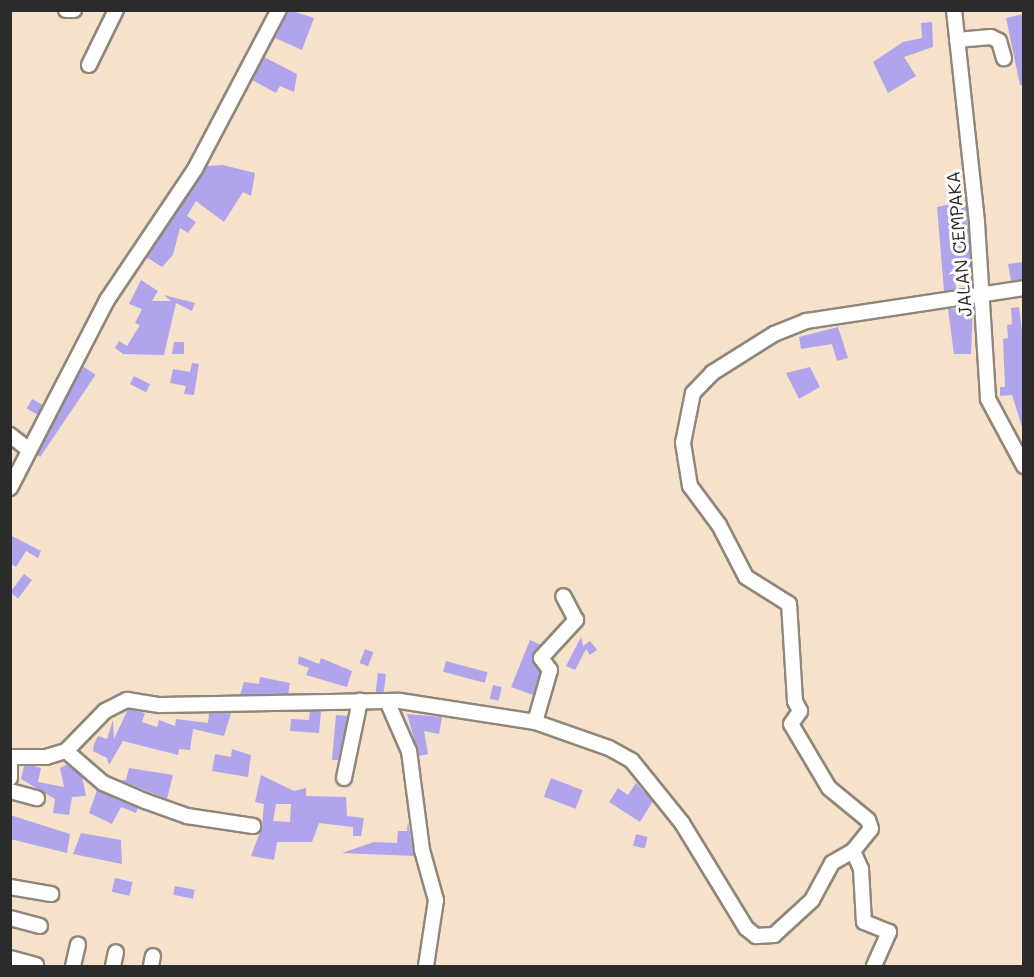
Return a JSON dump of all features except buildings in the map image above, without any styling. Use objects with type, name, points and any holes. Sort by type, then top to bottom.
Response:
[{"type":"street","points":[[66,10],[74,10]]},
{"type":"street","points":[[89,64],[116,10]]},
{"type":"street","name":"JALAN CEMPAKA","points":[[954,10],[983,303],[988,399],[1023,466]]},
{"type":"street","points":[[10,488],[106,300],[195,169],[274,12]]},
{"type":"street","points":[[957,40],[991,37],[999,41],[1004,57]]},
{"type":"street","points":[[11,766],[66,751],[105,711],[127,700],[387,701],[535,722],[609,748],[632,761],[682,823],[737,916],[756,936],[768,937],[786,927],[812,900],[832,863],[853,851],[870,832],[868,820],[829,788],[796,717],[789,604],[746,578],[687,479],[683,443],[693,393],[712,373],[774,334],[806,321],[848,311],[900,310],[983,303],[1023,288]]},
{"type":"street","points":[[10,435],[28,449]]},
{"type":"street","points":[[535,722],[550,670],[543,654],[576,620],[563,597]]},
{"type":"street","points":[[344,778],[360,701]]},
{"type":"street","points":[[387,701],[409,751],[422,850],[436,900],[426,966]]},
{"type":"street","points":[[66,751],[103,783],[145,801],[185,816],[253,826]]},
{"type":"street","points":[[10,791],[37,798]]},
{"type":"street","points":[[853,851],[861,869],[865,923],[889,932],[874,966]]},
{"type":"street","points":[[10,887],[51,894]]},
{"type":"street","points":[[10,918],[40,926]]},
{"type":"street","points":[[73,966],[78,945]]},
{"type":"street","points":[[113,966],[116,952]]},
{"type":"street","points":[[10,958],[36,965]]}]
